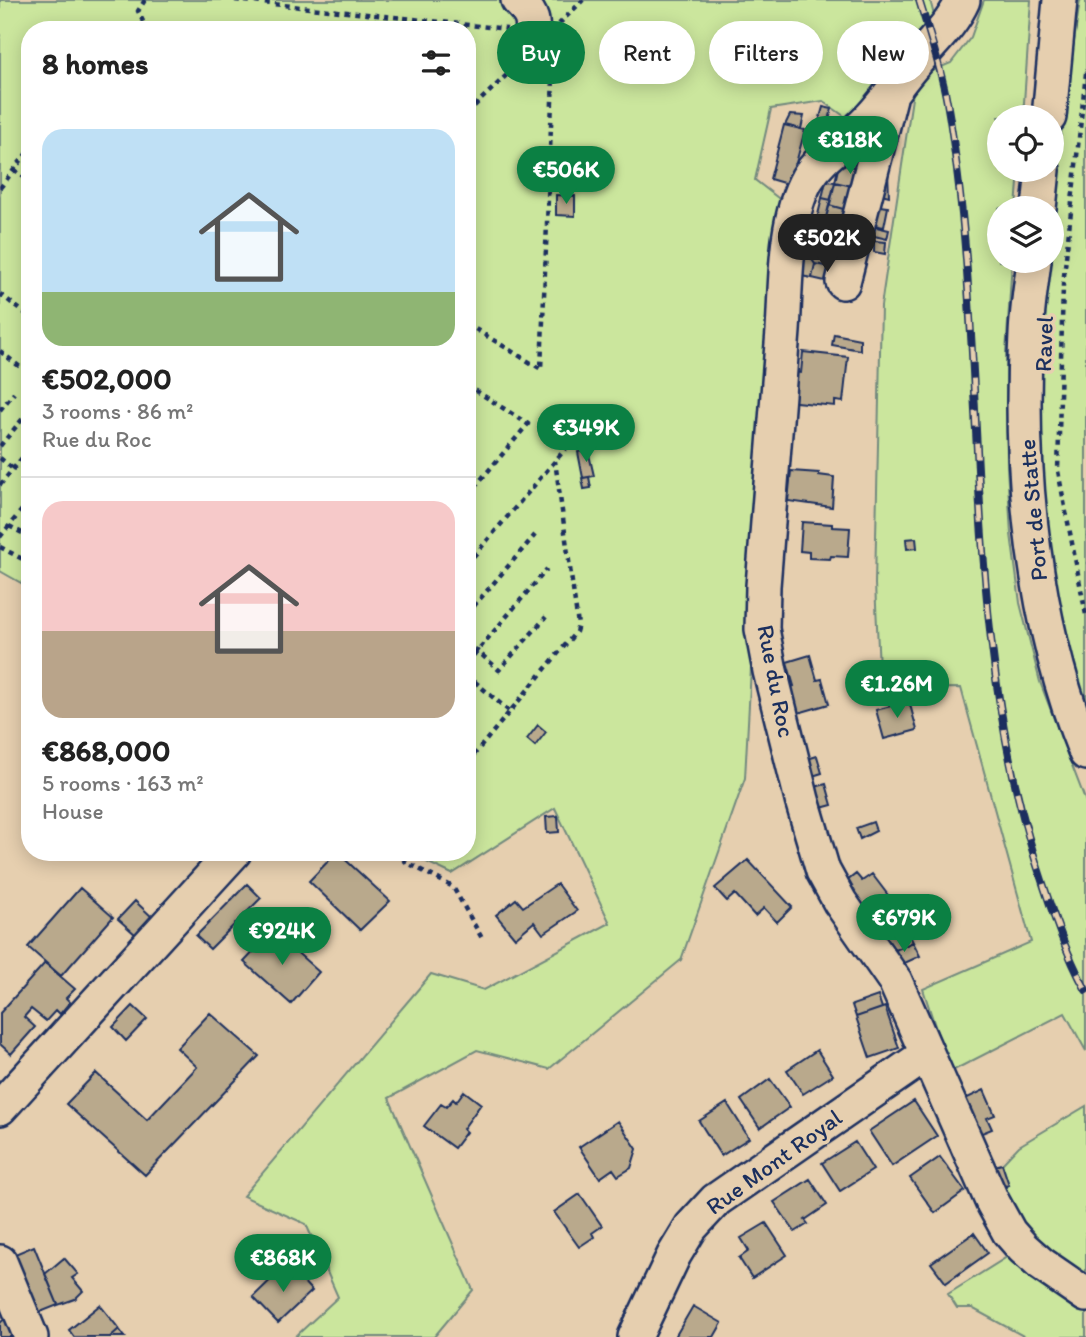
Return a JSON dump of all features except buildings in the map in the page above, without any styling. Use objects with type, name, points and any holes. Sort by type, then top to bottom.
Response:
[{"type":"street","points":[[518,0],[530,12],[533,21]]},
{"type":"street","name":"Rue du Roc","points":[[963,0],[943,33],[915,62],[891,97],[861,128],[830,151],[807,179],[797,203],[791,229],[785,300],[762,629],[779,713],[823,871],[840,902],[895,982],[992,1201],[1009,1232],[1041,1264],[1086,1296]]},
{"type":"street","points":[[1050,105],[1060,0]]},
{"type":"street","points":[[843,282],[891,97]]},
{"type":"street","name":"Port de Statte","points":[[1033,273],[1026,335],[1025,426],[1030,518],[1042,597],[1060,677],[1086,753]]},
{"type":"street","points":[[0,1108],[226,861]]},
{"type":"street","name":"Rue Mont Royal","points":[[635,1337],[674,1255],[691,1227],[716,1200],[927,1054]]},
{"type":"street","points":[[0,1262],[32,1337]]},
{"type":"path","points":[[143,21],[138,11],[145,0]]},
{"type":"path","points":[[235,0],[387,21]]},
{"type":"path","points":[[476,33],[497,36]]},
{"type":"path","name":"Ravel","points":[[1086,72],[1063,285],[1058,471],[1086,615]]},
{"type":"path","points":[[476,329],[541,369],[553,84]]},
{"type":"path","points":[[0,188],[21,160]]},
{"type":"path","points":[[14,169],[21,175]]},
{"type":"path","points":[[0,293],[21,310]]},
{"type":"path","points":[[0,351],[21,368]]},
{"type":"path","points":[[476,391],[528,424],[476,485]]},
{"type":"path","points":[[0,410],[14,393]]},
{"type":"path","points":[[0,446],[21,421]]},
{"type":"path","points":[[476,553],[573,440]]},
{"type":"path","points":[[0,458],[13,469]]},
{"type":"path","points":[[0,485],[21,459]]},
{"type":"path","points":[[476,752],[576,632],[578,625],[555,461]]},
{"type":"path","points":[[0,537],[21,511]]},
{"type":"path","points":[[9,526],[21,532]]},
{"type":"path","points":[[476,604],[535,535]]},
{"type":"path","points":[[0,547],[21,558]]},
{"type":"path","points":[[546,617],[499,670],[478,651],[547,569]]},
{"type":"path","points":[[476,683],[509,711]]},
{"type":"path","points":[[405,861],[453,887],[483,940]]},
{"type":"green space","points":[[0,0],[930,0],[936,23],[929,33],[929,21],[837,21],[837,84],[892,84],[861,128],[823,101],[771,109],[755,180],[787,205],[762,466],[745,778],[681,960],[549,1069],[477,1050],[389,1098],[473,1290],[434,1337],[295,1337],[338,1297],[306,1224],[243,1196],[431,974],[484,990],[610,923],[555,808],[476,859],[476,21],[21,21],[21,583],[0,571]]},
{"type":"green space","points":[[984,0],[1031,0],[1024,105],[987,105],[987,182],[1018,182],[1017,196],[987,196],[987,273],[1011,273],[1006,353],[1007,467],[1011,534],[1020,603],[1040,682],[1086,802],[1086,1051],[1065,1013],[950,1072],[923,989],[1031,942],[961,688],[880,689],[875,584],[881,306],[914,84],[929,84],[929,72],[951,63],[971,37]]},
{"type":"green space","points":[[1080,0],[1086,0],[1086,715],[1045,550],[1036,400],[1046,273],[1064,273],[1064,196],[1055,196],[1056,182],[1064,182],[1066,97]]},
{"type":"green space","points":[[424,861],[472,861],[452,874]]},
{"type":"green space","points":[[1086,1106],[1086,1290],[1023,1248],[993,1190],[1009,1185],[1002,1164],[1019,1146]]},
{"type":"green space","points":[[1015,1252],[1086,1302],[1086,1337],[1025,1337],[972,1308],[957,1308],[948,1294]]},
{"type":"railway","points":[[919,0],[947,102],[960,197],[985,579],[995,674],[1012,769],[1036,862],[1064,943],[1086,990]]}]
